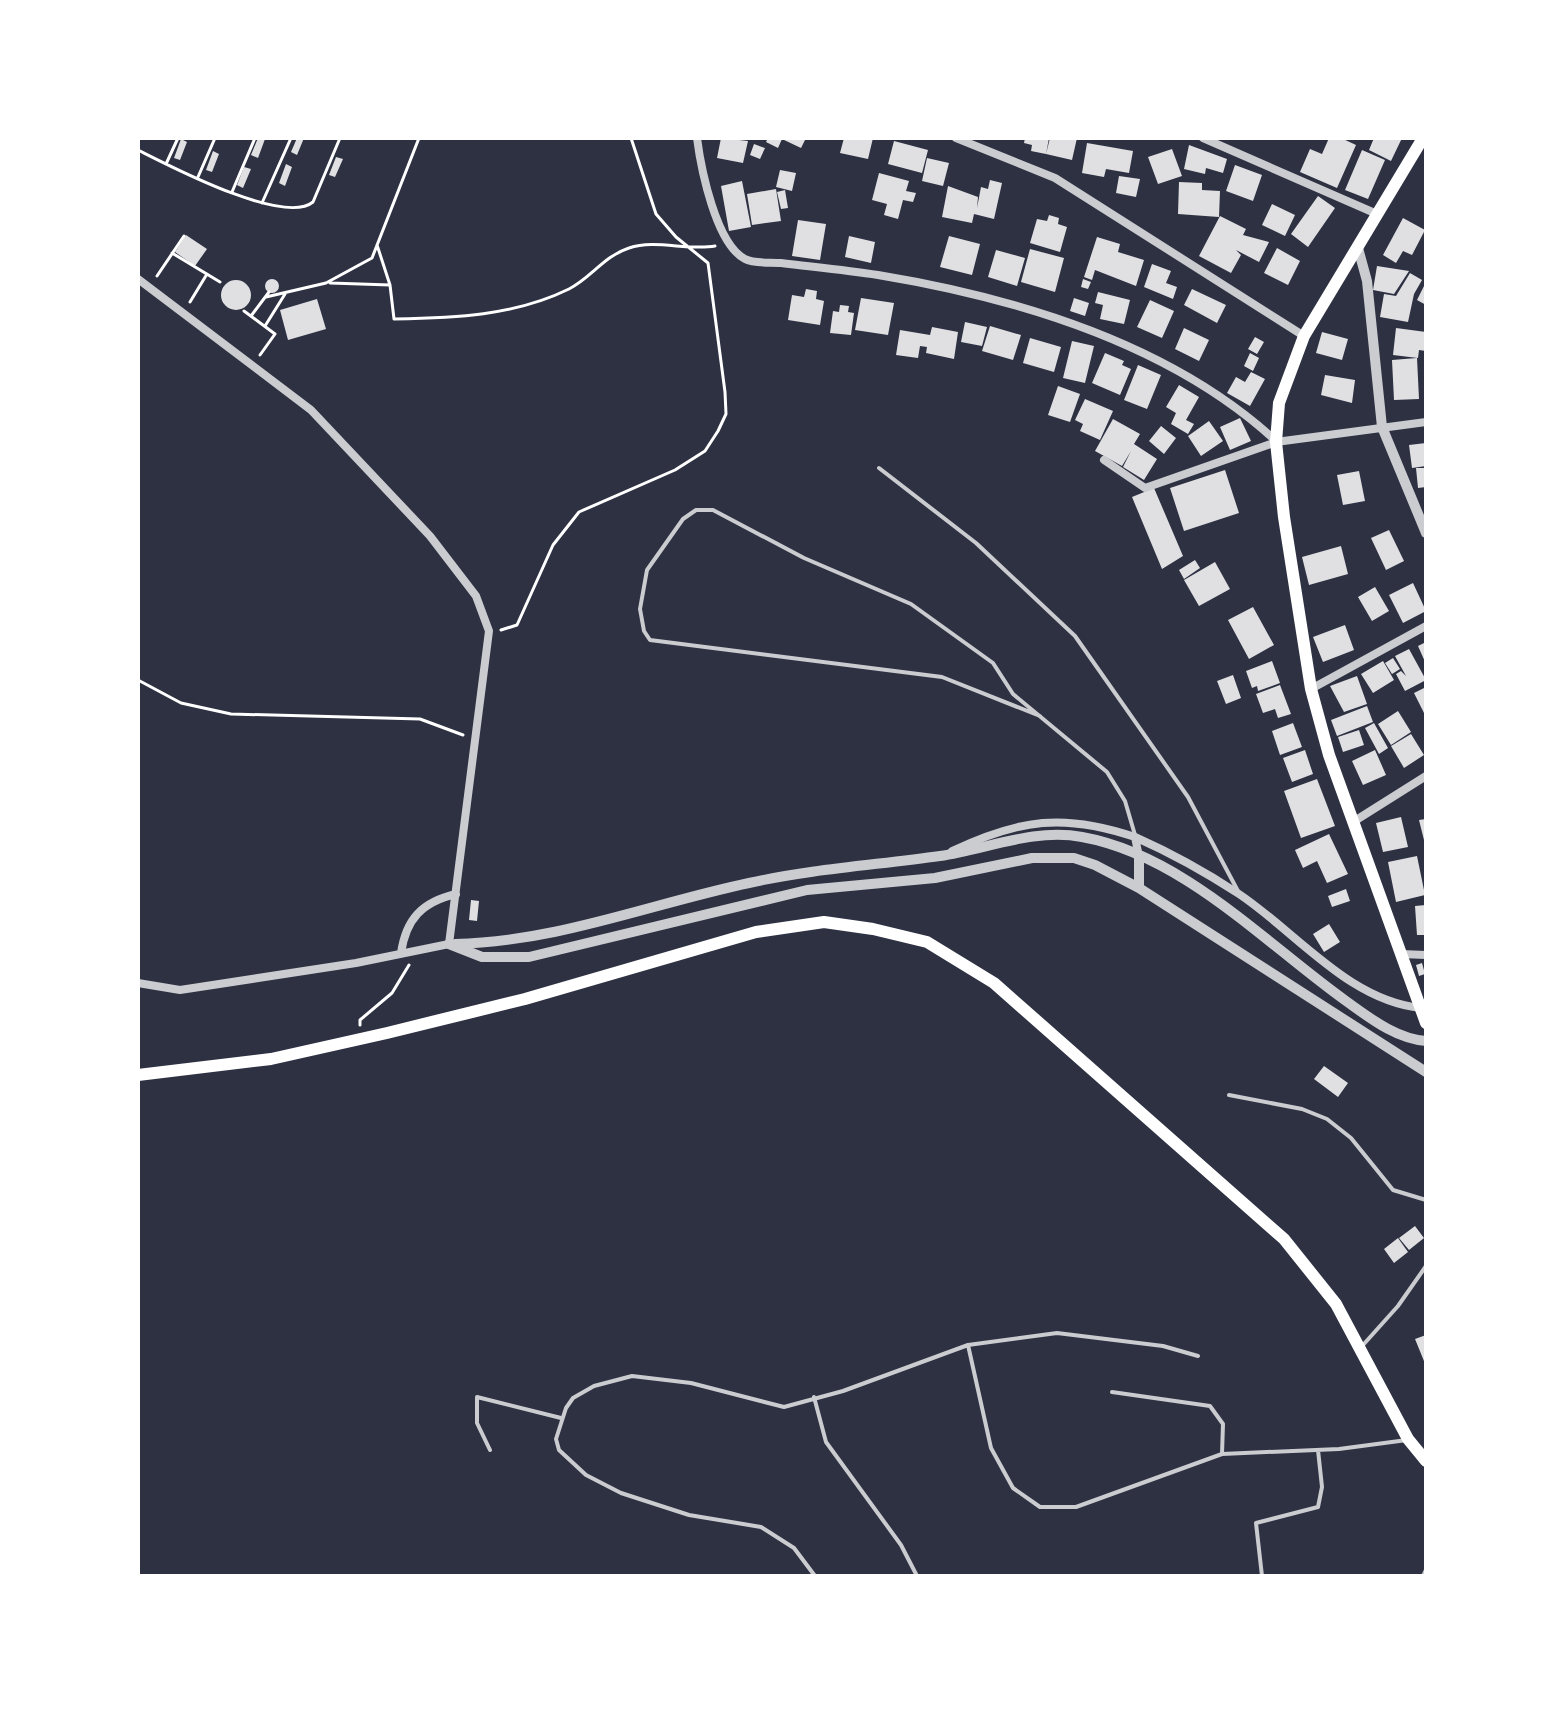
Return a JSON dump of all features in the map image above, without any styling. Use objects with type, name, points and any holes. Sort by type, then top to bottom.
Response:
[{"type":"main road","points":[[1423,138],[1304,336],[1279,403],[1276,442],[1284,517],[1311,689],[1353,822],[1426,1023]]},
{"type":"main road","points":[[138,1075],[271,1059],[361,1039],[525,999],[756,932],[824,922],[873,929],[927,942],[994,983],[1284,1239],[1328,1293],[1361,1347],[1408,1439],[1426,1461]]},
{"type":"street","points":[[697,138],[712,202],[727,243],[746,260],[842,270],[966,290],[1116,338],[1243,411],[1276,442]]},
{"type":"street","points":[[956,138],[1055,178],[1304,336]]},
{"type":"street","points":[[1203,138],[1377,214]]},
{"type":"street","points":[[1358,248],[1367,281],[1382,427],[1426,533]]},
{"type":"street","points":[[138,279],[311,410],[430,536],[476,596],[489,631],[449,944]]},
{"type":"street","points":[[1104,460],[1145,488],[1255,452],[1276,442],[1426,422]]},
{"type":"street","points":[[1311,689],[1426,626]]},
{"type":"street","points":[[1353,822],[1426,776]]},
{"type":"street","points":[[943,855],[993,831],[1044,821],[1076,821],[1135,837],[1240,895],[1333,968],[1383,999],[1421,1008]]},
{"type":"street","points":[[138,983],[180,990],[449,944],[532,939],[746,883],[821,868],[943,855],[1050,834],[1083,837],[1139,857],[1211,895],[1305,971],[1380,1025],[1401,1036],[1426,1041]]},
{"type":"street","points":[[1135,837],[1139,857],[1139,888]]},
{"type":"street","points":[[449,944],[482,957],[529,957],[807,890],[935,878],[1032,858],[1074,858],[1095,865],[1139,888],[1426,1072]]},
{"type":"street","points":[[401,953],[411,919],[425,905],[456,894]]},
{"type":"street","points":[[1401,954],[1426,955]]},
{"type":"lane","points":[[879,468],[976,543],[1075,636],[1188,797],[1224,858],[1240,895]]},
{"type":"lane","points":[[1040,716],[942,677],[650,640],[644,631],[640,609],[647,570],[683,519],[696,510],[713,510],[804,558],[911,604],[993,663],[1013,694],[1040,716],[1107,772],[1125,801],[1135,837]]},
{"type":"lane","points":[[1229,1095],[1302,1109],[1327,1119],[1351,1138],[1393,1190],[1426,1200]]},
{"type":"lane","points":[[1361,1347],[1398,1306],[1426,1266]]},
{"type":"lane","points":[[815,1576],[794,1548],[761,1527],[689,1515],[621,1493],[586,1475],[559,1450],[556,1439],[562,1418],[573,1398],[594,1386],[632,1376],[691,1383],[784,1407],[843,1391],[968,1345],[1057,1333],[1163,1346],[1198,1356]]},
{"type":"lane","points":[[968,1345],[991,1448],[1013,1488],[1040,1507],[1076,1507],[1222,1454],[1318,1450],[1408,1439]]},
{"type":"lane","points":[[1112,1392],[1210,1406],[1223,1424],[1222,1454]]},
{"type":"lane","points":[[490,1450],[477,1423],[477,1397],[562,1418]]},
{"type":"lane","points":[[814,1397],[826,1442],[901,1545],[917,1576]]},
{"type":"lane","points":[[1262,1576],[1256,1523],[1318,1507],[1322,1487],[1318,1450]]},
{"type":"path","points":[[166,164],[178,138]]},
{"type":"path","points":[[198,177],[215,138]]},
{"type":"path","points":[[232,192],[255,138]]},
{"type":"path","points":[[262,203],[291,138]]},
{"type":"path","points":[[138,150],[232,192],[262,203],[293,209],[313,202],[340,138]]},
{"type":"path","points":[[266,297],[326,283],[372,258],[419,138]]},
{"type":"path","points":[[489,631],[508,630],[517,625],[553,545],[579,512],[675,470],[705,451],[726,414],[708,263],[676,237],[656,214],[631,138]]},
{"type":"path","points":[[150,288],[184,236]]},
{"type":"path","points":[[377,245],[390,285],[394,319],[458,317],[530,306],[573,287],[608,256],[633,246],[693,249],[727,243]]},
{"type":"path","points":[[172,253],[220,282]]},
{"type":"path","points":[[184,312],[207,274]]},
{"type":"path","points":[[326,283],[390,285]]},
{"type":"path","points":[[251,316],[269,292]]},
{"type":"path","points":[[265,326],[285,294]]},
{"type":"path","points":[[244,311],[275,334],[253,366]]},
{"type":"path","points":[[138,680],[181,703],[231,714],[420,719],[474,739]]},
{"type":"path","points":[[361,1039],[360,1020],[392,993],[409,965]]},
{"type":"building","points":[[258,138],[265,139],[258,158],[251,155]]},
{"type":"building","points":[[297,138],[304,138],[297,155],[291,152]]},
{"type":"building","points":[[721,138],[748,141],[743,163],[717,158]]},
{"type":"building","points":[[768,138],[806,138],[801,148],[782,139],[778,148],[766,142]]},
{"type":"building","points":[[844,138],[873,138],[868,159],[840,153]]},
{"type":"building","points":[[1025,138],[1049,138],[1046,154],[1031,151],[1032,145],[1024,143]]},
{"type":"building","points":[[1050,138],[1077,138],[1072,160],[1046,154]]},
{"type":"building","points":[[1329,138],[1341,138],[1356,145],[1337,188],[1300,172],[1310,149],[1322,154]]},
{"type":"building","points":[[1374,138],[1402,138],[1391,161],[1369,150]]},
{"type":"building","points":[[181,139],[187,142],[180,160],[174,158]]},
{"type":"building","points":[[894,141],[928,150],[922,173],[888,164]]},
{"type":"building","points":[[1087,143],[1133,151],[1129,173],[1106,169],[1104,177],[1082,173]]},
{"type":"building","points":[[754,144],[765,148],[760,159],[750,155]]},
{"type":"building","points":[[1189,145],[1227,159],[1223,173],[1206,168],[1205,174],[1184,169]]},
{"type":"building","points":[[1172,149],[1182,176],[1158,184],[1148,157]]},
{"type":"building","points":[[1362,150],[1385,160],[1368,199],[1345,190]]},
{"type":"building","points":[[213,151],[219,154],[212,172],[206,170]]},
{"type":"building","points":[[336,157],[343,159],[335,177],[329,175]]},
{"type":"building","points":[[927,158],[949,163],[943,186],[922,181]]},
{"type":"building","points":[[286,164],[292,167],[285,186],[279,183]]},
{"type":"building","points":[[1235,165],[1262,175],[1253,201],[1226,191]]},
{"type":"building","points":[[244,167],[251,169],[243,188],[237,185]]},
{"type":"building","points":[[780,170],[796,173],[792,191],[776,187]]},
{"type":"building","points":[[879,173],[909,181],[906,191],[916,193],[913,202],[903,200],[898,219],[884,215],[887,204],[872,200]]},
{"type":"building","points":[[1119,176],[1140,179],[1136,197],[1116,193]]},
{"type":"building","points":[[990,180],[1002,183],[994,219],[974,214],[972,223],[942,217],[948,186],[978,197],[977,208],[981,187],[988,189]]},
{"type":"building","points":[[742,181],[751,227],[729,231],[721,186]]},
{"type":"building","points":[[1179,182],[1202,183],[1202,190],[1220,191],[1219,217],[1178,214]]},
{"type":"building","points":[[776,189],[781,221],[752,225],[747,194]]},
{"type":"building","points":[[785,190],[788,208],[781,209],[777,192]]},
{"type":"building","points":[[1318,196],[1335,208],[1308,247],[1291,234]]},
{"type":"building","points":[[1272,204],[1295,215],[1285,236],[1262,225]]},
{"type":"building","points":[[1049,215],[1059,218],[1058,224],[1067,227],[1060,252],[1030,243],[1037,219],[1047,221]]},
{"type":"building","points":[[1220,216],[1246,229],[1243,235],[1269,242],[1259,262],[1236,250],[1241,255],[1231,273],[1199,256]]},
{"type":"building","points":[[1403,218],[1425,230],[1412,255],[1403,251],[1396,263],[1383,255]]},
{"type":"building","points":[[798,220],[826,224],[820,260],[792,256]]},
{"type":"building","points":[[186,235],[207,249],[195,266],[175,252]]},
{"type":"building","points":[[849,236],[875,242],[871,263],[845,257]]},
{"type":"building","points":[[949,236],[980,244],[972,275],[940,267]]},
{"type":"building","points":[[1097,237],[1120,244],[1118,252],[1144,260],[1136,286],[1095,270],[1092,280],[1084,277]]},
{"type":"building","points":[[1277,248],[1300,261],[1288,285],[1264,273]]},
{"type":"building","points":[[1030,249],[1064,258],[1055,292],[1021,282]]},
{"type":"building","points":[[996,250],[1025,258],[1017,286],[988,277]]},
{"type":"building","points":[[1152,264],[1171,271],[1166,283],[1177,287],[1173,299],[1144,287]]},
{"type":"building","points":[[1377,266],[1409,271],[1394,294],[1373,290]]},
{"type":"building","points":[[1410,273],[1422,280],[1414,294],[1408,322],[1380,317],[1384,294],[1396,296]]},
{"type":"building","points":[[272,279],[279,286],[272,293],[265,286]]},
{"type":"building","points":[[1083,279],[1091,282],[1088,289],[1081,287]]},
{"type":"building","points":[[236,280],[242,281],[250,289],[250,301],[242,309],[236,310],[230,309],[222,301],[221,295],[222,289],[230,281]]},
{"type":"building","points":[[1426,282],[1426,305],[1417,300]]},
{"type":"building","points":[[806,289],[817,291],[816,299],[824,301],[820,325],[788,320],[792,295],[804,297]]},
{"type":"building","points":[[1192,289],[1226,305],[1217,323],[1184,305]]},
{"type":"building","points":[[1098,292],[1130,300],[1124,324],[1100,319],[1103,305],[1095,303]]},
{"type":"building","points":[[861,298],[894,303],[888,335],[855,330]]},
{"type":"building","points":[[1074,298],[1089,303],[1085,316],[1070,311]]},
{"type":"building","points":[[317,299],[326,329],[288,340],[280,310]]},
{"type":"building","points":[[1150,300],[1174,311],[1162,338],[1137,327]]},
{"type":"building","points":[[840,305],[849,306],[848,312],[854,313],[851,335],[830,333],[833,311],[839,312]]},
{"type":"building","points":[[965,322],[987,327],[982,346],[961,342]]},
{"type":"building","points":[[990,326],[1021,335],[1013,360],[982,351]]},
{"type":"building","points":[[932,327],[958,332],[954,359],[926,353],[927,347],[920,346],[918,358],[896,355],[900,330],[930,335]]},
{"type":"building","points":[[1184,328],[1209,340],[1199,361],[1175,349]]},
{"type":"building","points":[[1396,328],[1426,332],[1426,351],[1419,350],[1418,358],[1393,355]]},
{"type":"building","points":[[1322,332],[1348,339],[1342,360],[1316,353]]},
{"type":"building","points":[[1255,337],[1264,342],[1257,354],[1248,349]]},
{"type":"building","points":[[1030,338],[1061,347],[1054,372],[1023,363]]},
{"type":"building","points":[[1072,341],[1094,346],[1085,383],[1063,378]]},
{"type":"building","points":[[1105,353],[1124,361],[1122,365],[1131,369],[1120,395],[1092,383]]},
{"type":"building","points":[[1250,353],[1259,358],[1253,371],[1244,366]]},
{"type":"building","points":[[1417,358],[1419,399],[1394,400],[1392,360]]},
{"type":"building","points":[[1138,365],[1161,375],[1147,409],[1124,400]]},
{"type":"building","points":[[1251,372],[1265,379],[1250,406],[1227,393],[1236,377],[1245,382]]},
{"type":"building","points":[[1325,375],[1355,380],[1352,403],[1321,395]]},
{"type":"building","points":[[1179,385],[1199,397],[1186,420],[1194,424],[1188,434],[1171,424],[1176,413],[1166,407]]},
{"type":"building","points":[[1058,386],[1080,394],[1070,422],[1048,415]]},
{"type":"building","points":[[1085,399],[1113,411],[1100,440],[1080,431],[1083,424],[1075,420]]},
{"type":"building","points":[[1240,418],[1251,441],[1230,450],[1220,427]]},
{"type":"building","points":[[1113,419],[1140,434],[1134,444],[1157,459],[1144,480],[1123,467],[1131,451],[1122,466],[1095,451]]},
{"type":"building","points":[[1209,421],[1223,441],[1201,456],[1188,436]]},
{"type":"building","points":[[1161,426],[1176,438],[1164,454],[1149,441]]},
{"type":"building","points":[[1426,443],[1426,466],[1412,468],[1409,445]]},
{"type":"building","points":[[1416,468],[1426,468],[1426,487],[1418,488]]},
{"type":"building","points":[[1225,470],[1239,513],[1184,531],[1170,488]]},
{"type":"building","points":[[1359,471],[1365,501],[1343,505],[1337,475]]},
{"type":"building","points":[[1154,488],[1183,556],[1162,569],[1132,497]]},
{"type":"building","points":[[1389,530],[1404,561],[1386,570],[1371,538]]},
{"type":"building","points":[[1341,546],[1348,574],[1309,585],[1302,557]]},
{"type":"building","points":[[1195,560],[1200,568],[1184,579],[1179,570]]},
{"type":"building","points":[[1215,562],[1230,589],[1199,606],[1184,580]]},
{"type":"building","points":[[1413,583],[1426,611],[1403,623],[1389,595]]},
{"type":"building","points":[[1375,587],[1389,611],[1372,621],[1358,597]]},
{"type":"building","points":[[1253,607],[1274,645],[1249,659],[1228,620]]},
{"type":"building","points":[[1345,625],[1354,650],[1323,662],[1313,637]]},
{"type":"building","points":[[1426,642],[1426,664],[1418,646]]},
{"type":"building","points":[[1409,649],[1426,680],[1405,691],[1396,674],[1401,671],[1406,676],[1395,656]]},
{"type":"building","points":[[1393,658],[1400,669],[1392,674],[1385,663]]},
{"type":"building","points":[[1272,661],[1280,683],[1258,691],[1257,686],[1252,688],[1246,671]]},
{"type":"building","points":[[1383,661],[1394,680],[1373,693],[1361,674]]},
{"type":"building","points":[[1233,675],[1241,698],[1226,704],[1217,681]]},
{"type":"building","points":[[1357,676],[1367,704],[1344,712],[1330,686]]},
{"type":"building","points":[[1280,685],[1291,714],[1278,718],[1275,709],[1263,713],[1256,694]]},
{"type":"building","points":[[1426,687],[1426,717],[1414,693]]},
{"type":"building","points":[[1367,706],[1373,722],[1337,736],[1331,720]]},
{"type":"building","points":[[1398,711],[1411,732],[1391,745],[1378,724]]},
{"type":"building","points":[[1293,723],[1302,747],[1280,755],[1272,731]]},
{"type":"building","points":[[1374,723],[1388,748],[1379,754],[1365,728]]},
{"type":"building","points":[[1359,730],[1364,745],[1343,752],[1338,737]]},
{"type":"building","points":[[1411,734],[1424,755],[1404,768],[1391,746]]},
{"type":"building","points":[[1305,750],[1313,774],[1292,782],[1283,758]]},
{"type":"building","points":[[1375,750],[1386,775],[1363,785],[1352,761]]},
{"type":"building","points":[[1317,779],[1335,826],[1301,838],[1284,791]]},
{"type":"building","points":[[1401,817],[1408,847],[1383,852],[1376,823]]},
{"type":"building","points":[[1426,819],[1426,844],[1425,844],[1419,820]]},
{"type":"building","points":[[1329,834],[1348,874],[1327,883],[1317,861],[1303,868],[1295,850]]},
{"type":"building","points":[[1417,856],[1425,895],[1396,902],[1388,862]]},
{"type":"building","points":[[1346,889],[1350,901],[1332,907],[1328,896]]},
{"type":"building","points":[[471,900],[479,901],[477,921],[469,920]]},
{"type":"building","points":[[1426,905],[1426,935],[1417,935],[1415,906]]},
{"type":"building","points":[[1329,924],[1340,942],[1324,952],[1313,934]]},
{"type":"building","points":[[1422,963],[1425,974],[1419,976],[1416,965]]},
{"type":"building","points":[[1324,1066],[1348,1083],[1338,1097],[1314,1079]]},
{"type":"building","points":[[1415,1226],[1424,1238],[1409,1250],[1399,1238]]},
{"type":"building","points":[[1398,1238],[1408,1252],[1394,1263],[1384,1249]]},
{"type":"building","points":[[1426,1335],[1426,1366],[1415,1339]]}]
